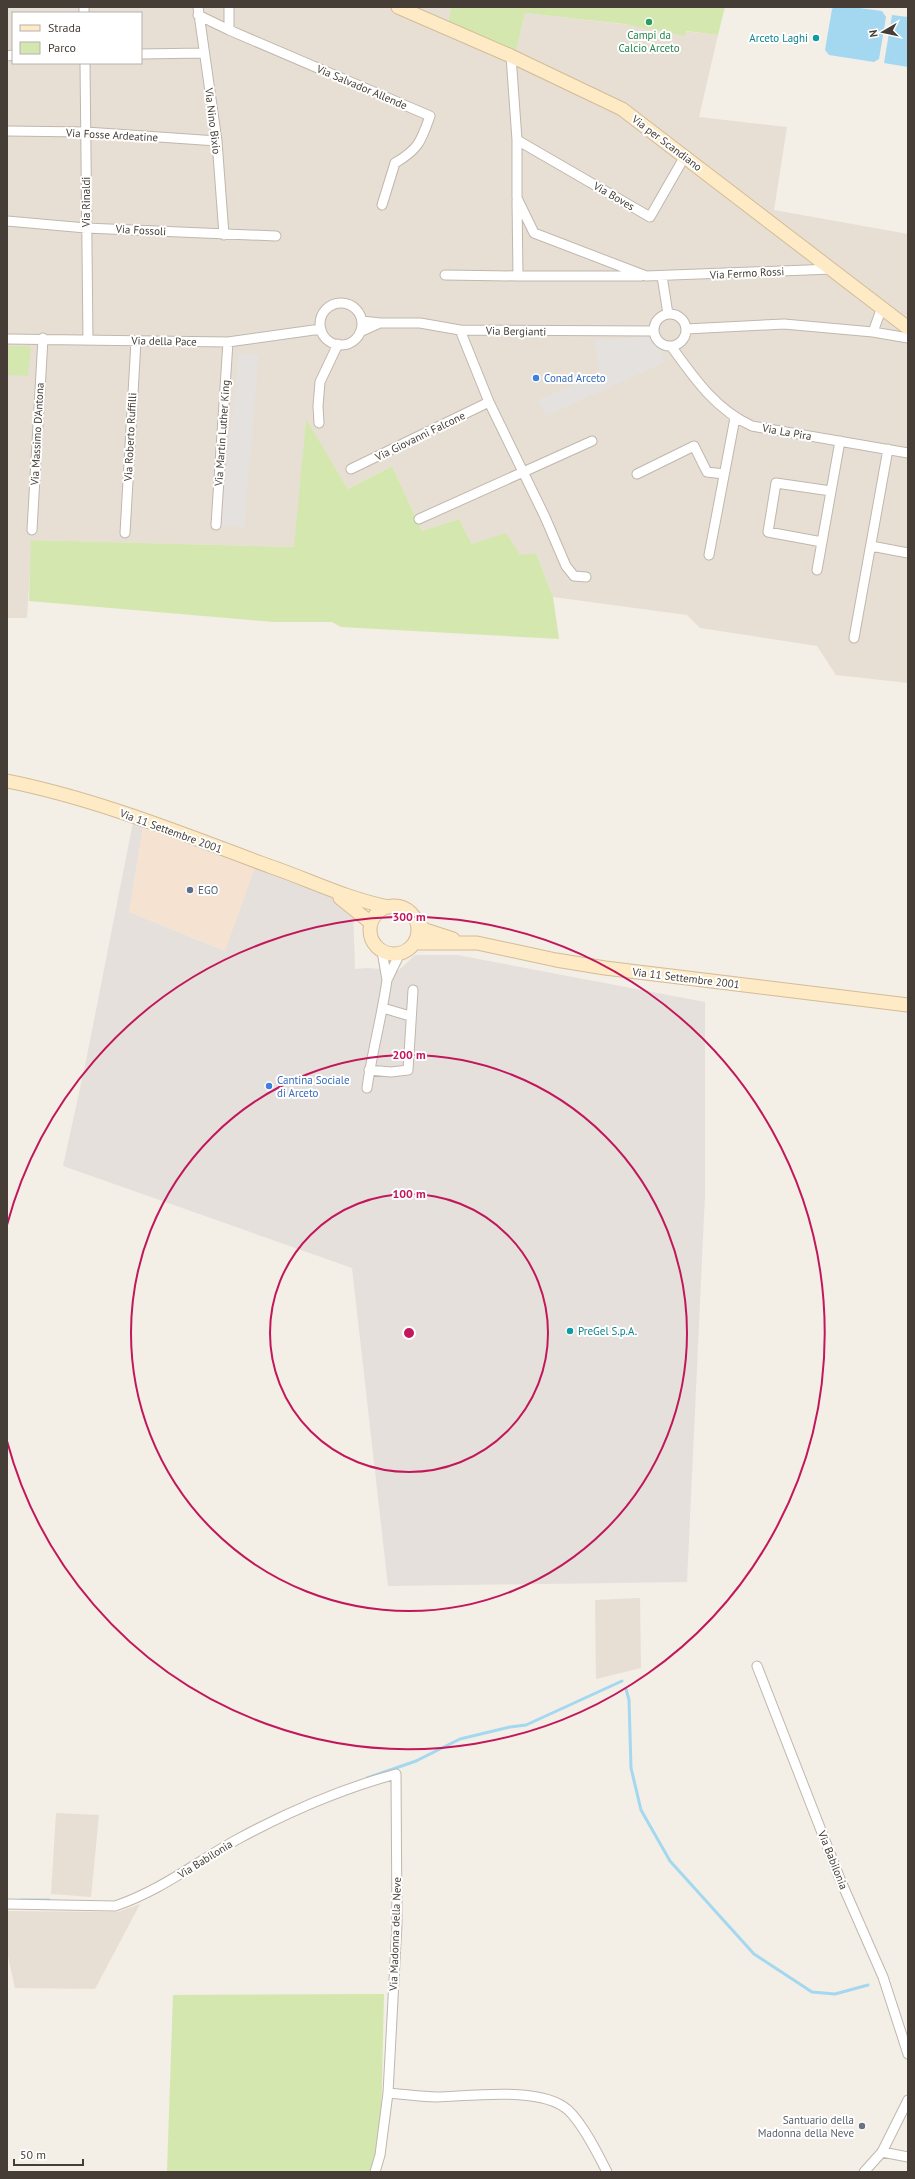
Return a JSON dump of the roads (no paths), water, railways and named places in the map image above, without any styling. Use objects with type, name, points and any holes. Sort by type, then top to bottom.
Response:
[{"type":"main road","name":"Via per Scandiano","points":[[398,7],[512,56],[622,109],[908,328]]},
{"type":"main road","name":"Via 11 Settembre 2001","points":[[7,781],[67,796],[114,810],[363,902],[389,907],[398,907],[410,912],[418,924],[430,932],[464,942],[605,968],[908,1005]]},
{"type":"main road","name":"Via 11 Settembre 2001","points":[[331,891],[371,923]]},
{"type":"main road","points":[[389,907],[377,914],[371,923],[372,938],[382,951],[391,954],[400,953],[414,942],[418,931],[418,924]]},
{"type":"main road","name":"Via 11 Settembre 2001","points":[[414,942],[464,942]]},
{"type":"street","points":[[229,7],[229,30]]},
{"type":"street","name":"Via Salvador Allende","points":[[198,11],[229,30],[430,116],[420,143],[408,156],[395,163],[382,205]]},
{"type":"street","name":"Via Nino Bixio","points":[[198,11],[217,140],[224,235]]},
{"type":"street","points":[[142,54],[204,53]]},
{"type":"street","name":"Via Fermo Rossi","points":[[512,56],[517,140],[518,276]]},
{"type":"street","name":"Via Rinaldi","points":[[85,64],[88,340]]},
{"type":"street","name":"Via Fosse Ardeatine","points":[[7,131],[86,132],[217,140]]},
{"type":"street","name":"Via Boves","points":[[517,140],[650,217],[685,156]]},
{"type":"street","name":"Via Fermo Rossi","points":[[517,198],[534,233],[646,276]]},
{"type":"street","name":"Via Fossoli","points":[[7,221],[86,228],[276,236]]},
{"type":"street","name":"Via Fermo Rossi","points":[[445,274],[518,276],[662,276],[832,269]]},
{"type":"street","points":[[662,276],[668,314]]},
{"type":"street","points":[[319,423],[318,406],[320,382],[338,344],[327,339],[321,330],[320,323],[324,311],[340,302],[352,306],[357,310],[362,322],[360,332]]},
{"type":"street","points":[[873,332],[882,307]]},
{"type":"street","points":[[668,314],[673,314],[682,319],[686,329],[684,338],[672,346],[661,344],[655,336],[654,331],[659,317],[668,314]]},
{"type":"street","name":"Via Bergianti","points":[[362,322],[420,323],[460,330],[654,331]]},
{"type":"street","name":"Via Bergianti","points":[[338,344],[349,343],[360,332],[380,323]]},
{"type":"street","points":[[686,329],[784,324],[873,332],[908,338]]},
{"type":"street","name":"Via della Pace","points":[[7,339],[43,338],[228,342],[321,330]]},
{"type":"street","points":[[460,330],[489,402],[524,472],[566,566],[574,576],[586,577]]},
{"type":"street","name":"Via Massimo D'Antona","points":[[32,530],[43,338]]},
{"type":"street","name":"Via Roberto Ruffilli","points":[[125,533],[136,341]]},
{"type":"street","name":"Via Martin Luther King","points":[[216,525],[228,342]]},
{"type":"street","name":"Via La Pira","points":[[672,346],[696,381],[735,418],[752,426],[908,453]]},
{"type":"street","name":"Via Giovanni Falcone","points":[[351,469],[489,402]]},
{"type":"street","points":[[709,555],[735,418]]},
{"type":"street","points":[[419,519],[592,440]]},
{"type":"street","points":[[817,570],[840,441]]},
{"type":"street","points":[[637,474],[694,446],[707,472],[724,474]]},
{"type":"street","points":[[854,638],[888,449]]},
{"type":"street","points":[[822,542],[768,532],[776,483],[831,491]]},
{"type":"street","points":[[871,546],[908,553]]},
{"type":"street","points":[[382,951],[387,980]]},
{"type":"street","points":[[367,1088],[369,1070],[383,1008],[387,980],[400,953]]},
{"type":"street","points":[[369,1070],[391,1072],[408,1070],[410,1016],[414,990]]},
{"type":"street","points":[[383,1008],[410,1016]]},
{"type":"street","name":"Via Babilonia","points":[[757,1666],[840,1879],[883,1977],[908,2054]]},
{"type":"street","name":"Via Babilonia","points":[[7,1904],[115,1906],[130,1901],[181,1875],[238,1839],[321,1799],[396,1774]]},
{"type":"street","name":"Via Madonna della Neve","points":[[375,2172],[380,2155],[388,2093],[397,1924],[396,1774]]},
{"type":"street","points":[[388,2093],[435,2097],[508,2095],[536,2096],[550,2100],[568,2110],[595,2148],[607,2172]]},
{"type":"street","points":[[864,2172],[882,2152],[908,2100]]},
{"type":"street","points":[[882,2152],[908,2157]]},
{"type":"water","points":[[834,7],[851,7],[882,11],[886,17],[879,59],[874,62],[829,55],[825,50],[832,9]]},
{"type":"water","points":[[892,15],[908,17],[908,67],[884,63]]},
{"type":"waterway","points":[[367,1778],[416,1761],[460,1739],[510,1727],[526,1725],[622,1681]]},
{"type":"waterway","points":[[626,1689],[629,1700],[631,1768],[641,1810],[670,1861],[754,1954],[812,1992],[835,1994],[868,1985]]},
{"type":"waterway","points":[[21,1900],[49,1900]]},
{"type":"place","name":"Campi da Calcio Arceto","points":[[649,22]]},
{"type":"place","name":"Arceto Laghi","points":[[816,38]]},
{"type":"place","name":"Conad Arceto","points":[[536,378]]},
{"type":"place","name":"EGO","points":[[190,890]]},
{"type":"place","name":"Cantina Sociale di Arceto","points":[[269,1086]]},
{"type":"place","name":"PreGel S.p.A.","points":[[570,1331]]},
{"type":"place","name":"Santuario della Madonna della Neve","points":[[862,2126]]}]
